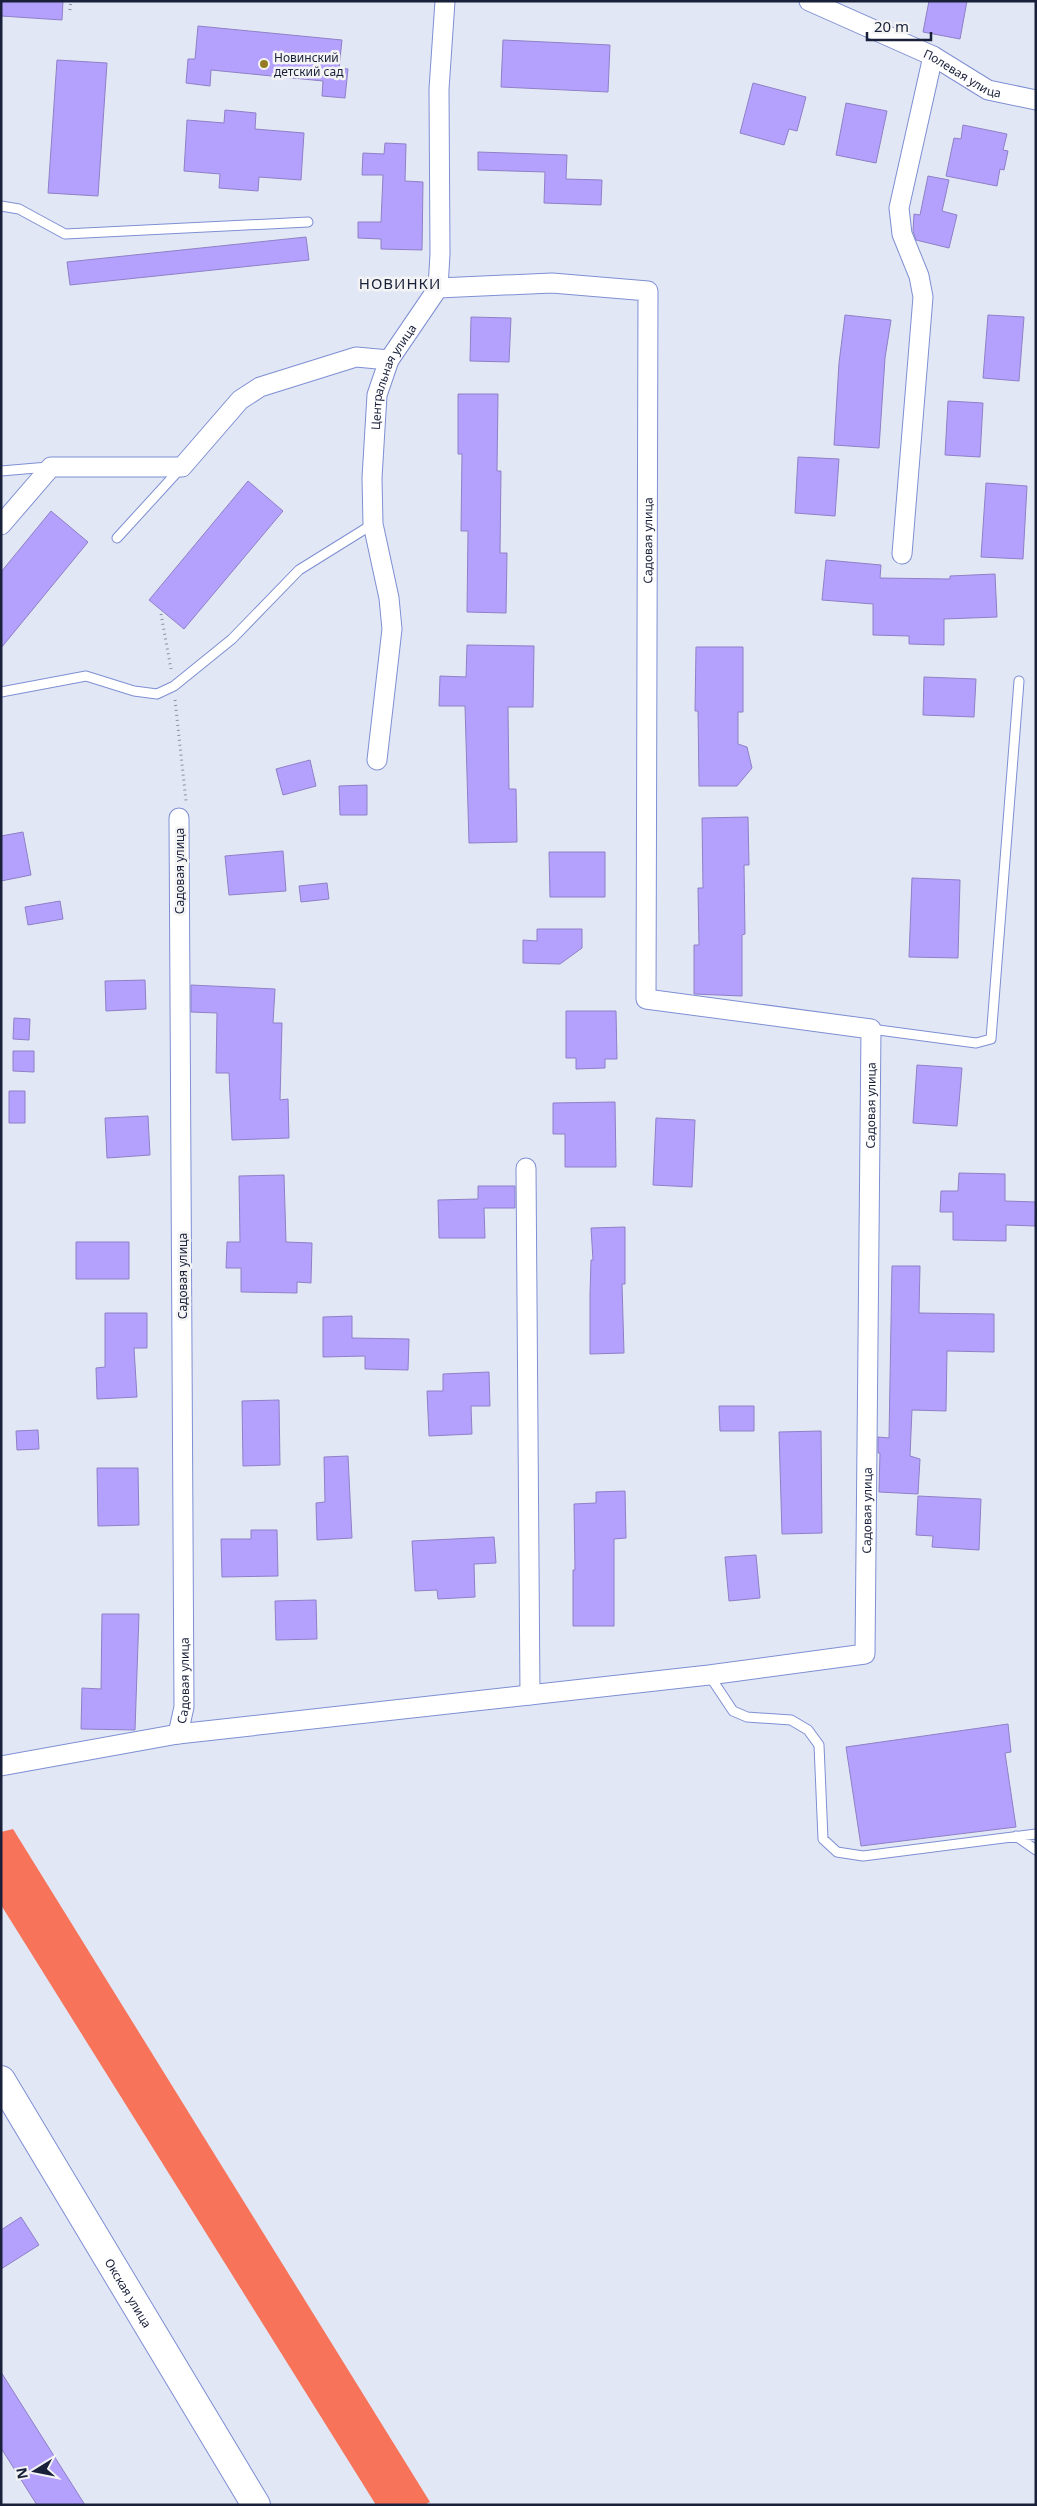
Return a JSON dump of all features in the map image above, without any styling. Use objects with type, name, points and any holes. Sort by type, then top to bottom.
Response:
[{"type":"main road","name":"Окская улица","points":[[1,2080],[256,2505]]},
{"type":"street","points":[[438,288],[440,254],[439,89],[445,1]]},
{"type":"street","name":"Полевая улица","points":[[810,1],[933,56],[988,90],[1036,100]]},
{"type":"street","points":[[902,554],[923,297],[919,276],[902,234],[899,208],[933,56]]},
{"type":"street","name":"Садовая улица","points":[[1,1766],[178,1734],[709,1675],[865,1654],[871,1029],[646,999],[648,291],[552,283],[438,288]]},
{"type":"street","name":"Центральная улица","points":[[377,760],[392,629],[389,598],[373,524],[372,478],[377,396],[389,360],[438,288]]},
{"type":"street","points":[[1,525],[51,467],[182,467],[240,400],[260,387],[356,357],[389,360]]},
{"type":"street","name":"Садовая улица","points":[[178,1734],[184,1707],[179,818]]},
{"type":"street","points":[[526,1168],[530,1695]]},
{"type":"lane","points":[[1,206],[19,209],[65,234],[308,222]]},
{"type":"lane","points":[[1,471],[51,467]]},
{"type":"lane","points":[[117,538],[182,467]]},
{"type":"lane","points":[[1,692],[86,676],[134,691],[157,694],[174,686],[232,639],[299,570],[373,524]]},
{"type":"lane","points":[[871,1029],[976,1043],[991,1039],[1019,681]]},
{"type":"lane","points":[[709,1675],[733,1711],[747,1717],[791,1720],[808,1730],[819,1745],[823,1839],[837,1852],[863,1856],[1036,1834]]},
{"type":"lane","points":[[1016,1836],[1036,1850]]},
{"type":"path","points":[[70,10],[71,1]]},
{"type":"path","points":[[161,614],[174,686],[186,812],[179,818]]},
{"type":"shaded area","points":[[13,1829],[430,2502],[424,2505],[376,2505],[1,1905],[1,1832]]},
{"type":"building","points":[[1,1],[63,1],[62,20],[1,16]]},
{"type":"building","points":[[929,1],[967,1],[960,39],[923,32]]},
{"type":"building","name":"Новинский детский сад","points":[[198,26],[342,40],[339,68],[348,69],[345,98],[322,96],[323,81],[211,70],[210,86],[186,83],[188,59],[195,59]]},
{"type":"building","points":[[503,40],[610,45],[608,92],[501,87]]},
{"type":"building","points":[[57,60],[107,63],[98,196],[48,193]]},
{"type":"building","points":[[753,83],[806,97],[797,131],[789,129],[784,145],[740,133]]},
{"type":"building","points":[[846,103],[887,111],[876,163],[836,155]]},
{"type":"building","points":[[225,110],[256,113],[255,129],[304,133],[301,180],[259,177],[258,191],[219,188],[220,174],[184,171],[187,120],[224,123]]},
{"type":"building","points":[[963,125],[1007,134],[1003,150],[1008,151],[1004,170],[1000,169],[997,186],[946,176],[954,138],[961,139]]},
{"type":"building","points":[[385,143],[406,144],[405,181],[423,182],[422,250],[381,249],[381,239],[358,238],[358,222],[381,222],[383,175],[362,175],[363,153],[384,154]]},
{"type":"building","points":[[478,152],[567,155],[566,179],[602,180],[601,205],[544,203],[545,172],[478,170]]},
{"type":"building","points":[[928,176],[949,180],[942,211],[957,215],[949,248],[916,240],[913,231],[914,214],[920,215]]},
{"type":"building","points":[[306,237],[309,260],[70,285],[67,262]]},
{"type":"building","points":[[845,315],[891,320],[885,358],[879,448],[834,445],[839,363]]},
{"type":"building","points":[[988,315],[1024,317],[1019,381],[983,378]]},
{"type":"building","points":[[471,317],[511,318],[509,362],[470,361]]},
{"type":"building","points":[[458,394],[498,394],[497,471],[501,471],[500,553],[507,553],[506,613],[467,612],[468,531],[461,531],[462,454],[458,454]]},
{"type":"building","points":[[948,401],[983,403],[980,457],[945,455]]},
{"type":"building","points":[[798,457],[839,459],[835,516],[795,513]]},
{"type":"building","points":[[248,481],[283,511],[184,629],[149,600]]},
{"type":"building","points":[[986,483],[1027,486],[1023,559],[981,557]]},
{"type":"building","points":[[51,511],[88,542],[1,648],[1,572]]},
{"type":"building","points":[[826,560],[881,565],[880,578],[950,579],[950,576],[995,574],[997,617],[944,619],[944,645],[909,644],[909,636],[873,635],[873,604],[822,600]]},
{"type":"building","points":[[467,645],[534,646],[533,707],[508,707],[509,789],[516,789],[517,842],[469,843],[465,706],[439,706],[440,676],[466,677]]},
{"type":"building","points":[[696,647],[743,647],[743,712],[738,712],[738,744],[747,747],[752,768],[737,786],[699,786],[698,711],[695,711]]},
{"type":"building","points":[[924,677],[976,679],[974,717],[923,715]]},
{"type":"building","points":[[310,760],[316,786],[283,795],[276,769]]},
{"type":"building","points":[[367,785],[367,815],[340,815],[339,786]]},
{"type":"building","points":[[748,817],[749,865],[744,865],[745,934],[742,935],[742,996],[694,994],[694,945],[699,945],[698,888],[703,888],[702,818]]},
{"type":"building","points":[[23,832],[31,875],[1,881],[1,836]]},
{"type":"building","points":[[283,851],[286,891],[229,895],[225,856]]},
{"type":"building","points":[[549,852],[605,852],[605,897],[550,897]]},
{"type":"building","points":[[912,878],[960,880],[958,958],[909,957]]},
{"type":"building","points":[[327,883],[329,899],[301,902],[299,886]]},
{"type":"building","points":[[60,901],[63,919],[28,925],[25,907]]},
{"type":"building","points":[[537,929],[582,929],[582,948],[560,964],[523,963],[523,940],[537,941]]},
{"type":"building","points":[[145,980],[146,1009],[106,1011],[105,981]]},
{"type":"building","points":[[191,985],[275,989],[273,1023],[282,1023],[280,1100],[288,1099],[289,1138],[232,1140],[229,1073],[216,1073],[217,1013],[191,1012]]},
{"type":"building","points":[[566,1011],[616,1011],[617,1059],[605,1059],[605,1068],[576,1069],[576,1058],[566,1058]]},
{"type":"building","points":[[14,1018],[30,1019],[29,1040],[13,1039]]},
{"type":"building","points":[[13,1051],[34,1051],[34,1072],[13,1071]]},
{"type":"building","points":[[917,1065],[962,1068],[957,1126],[913,1123]]},
{"type":"building","points":[[9,1091],[25,1091],[25,1123],[9,1123]]},
{"type":"building","points":[[615,1102],[616,1167],[565,1167],[565,1134],[553,1134],[553,1103]]},
{"type":"building","points":[[148,1116],[150,1155],[107,1158],[105,1118]]},
{"type":"building","points":[[656,1118],[695,1120],[692,1187],[653,1185]]},
{"type":"building","points":[[959,1173],[1005,1174],[1005,1201],[1036,1202],[1035,1226],[1006,1225],[1006,1241],[953,1240],[953,1212],[940,1212],[941,1191],[958,1191]]},
{"type":"building","points":[[284,1175],[286,1242],[312,1243],[311,1283],[297,1282],[297,1293],[241,1292],[241,1268],[226,1268],[227,1242],[240,1242],[239,1176]]},
{"type":"building","points":[[478,1186],[515,1186],[515,1208],[484,1208],[485,1238],[439,1238],[438,1200],[478,1199]]},
{"type":"building","points":[[625,1227],[625,1284],[622,1284],[624,1353],[590,1354],[591,1260],[593,1260],[591,1228]]},
{"type":"building","points":[[76,1242],[129,1242],[129,1279],[76,1279]]},
{"type":"building","points":[[892,1266],[920,1266],[919,1313],[994,1314],[994,1352],[947,1351],[946,1411],[912,1410],[910,1456],[920,1459],[918,1494],[879,1492],[880,1453],[878,1453],[878,1437],[889,1438]]},
{"type":"building","points":[[105,1313],[147,1313],[147,1348],[134,1348],[137,1397],[97,1399],[96,1368],[105,1367]]},
{"type":"building","points":[[352,1316],[352,1338],[409,1339],[408,1370],[365,1369],[365,1356],[323,1357],[323,1317]]},
{"type":"building","points":[[489,1372],[490,1406],[471,1406],[472,1434],[429,1436],[427,1391],[443,1391],[443,1374]]},
{"type":"building","points":[[279,1400],[280,1465],[243,1466],[242,1401]]},
{"type":"building","points":[[719,1406],[754,1406],[754,1431],[720,1431]]},
{"type":"building","points":[[38,1430],[39,1449],[17,1450],[16,1431]]},
{"type":"building","points":[[821,1431],[822,1533],[782,1534],[779,1432]]},
{"type":"building","points":[[348,1456],[352,1538],[317,1540],[316,1503],[325,1502],[324,1457]]},
{"type":"building","points":[[97,1468],[138,1468],[139,1525],[98,1526]]},
{"type":"building","points":[[625,1491],[626,1538],[614,1539],[614,1626],[573,1626],[573,1570],[575,1570],[574,1504],[596,1503],[596,1492]]},
{"type":"building","points":[[918,1496],[981,1499],[979,1550],[932,1547],[933,1536],[916,1535]]},
{"type":"building","points":[[251,1530],[277,1530],[278,1576],[222,1577],[221,1539],[251,1539]]},
{"type":"building","points":[[494,1537],[496,1563],[474,1564],[475,1597],[438,1599],[437,1590],[415,1591],[412,1541]]},
{"type":"building","points":[[756,1555],[760,1598],[729,1601],[725,1557]]},
{"type":"building","points":[[316,1600],[317,1639],[276,1640],[275,1601]]},
{"type":"building","points":[[102,1614],[139,1614],[135,1730],[81,1729],[82,1688],[101,1689]]},
{"type":"building","points":[[1008,1724],[1011,1752],[1005,1753],[1016,1827],[861,1846],[846,1747]]},
{"type":"building","points":[[21,2217],[39,2245],[1,2269],[1,2230]]},
{"type":"building","points":[[1,2372],[85,2505],[37,2505],[1,2448]]},
{"type":"place","name":"Новинский детский сад","points":[[264,64]]},
{"type":"district","name":"НОВИНКИ","points":[[400,283]]}]
